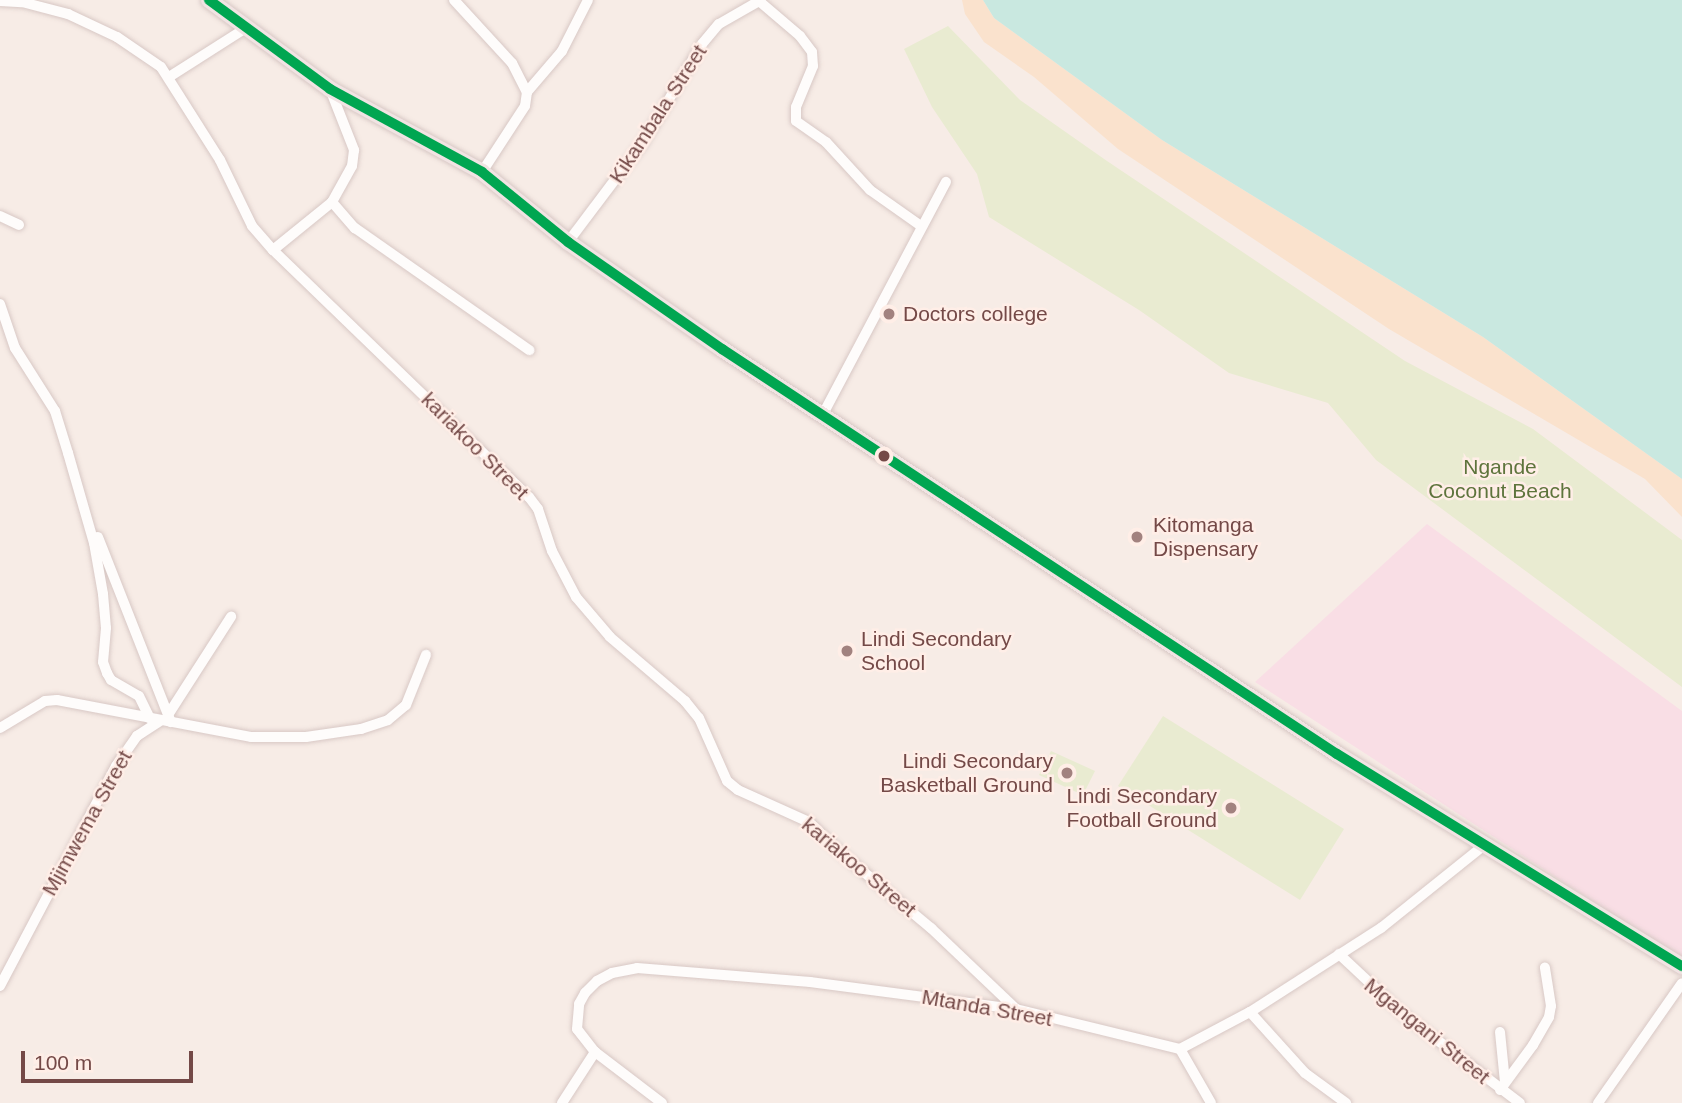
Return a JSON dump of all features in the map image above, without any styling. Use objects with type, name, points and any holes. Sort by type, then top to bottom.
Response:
[{"type":"highway","points":[[209,0],[330,89],[482,172],[568,242],[822,416],[900,463],[1337,754],[1682,966]]},
{"type":"street","points":[[454,0],[512,63],[527,92]]},
{"type":"street","points":[[482,172],[525,106],[527,92],[562,51],[589,0]]},
{"type":"street","name":"kariakoo Street","points":[[0,1],[34,5],[90,23],[161,67],[220,160],[252,226],[273,250],[529,497],[538,509],[552,551],[576,597],[610,637],[685,701],[699,718],[727,781],[737,790],[809,821],[860,870],[931,928],[1016,1010]]},
{"type":"street","points":[[760,1],[800,36],[812,52],[813,66],[796,107],[796,121],[826,142],[870,190],[921,226]]},
{"type":"street","name":"Kikambala Street","points":[[568,242],[644,141],[702,44],[719,24],[760,1]]},
{"type":"street","points":[[169,77],[246,28]]},
{"type":"street","points":[[273,250],[332,202],[352,166],[354,150],[330,89]]},
{"type":"street","points":[[822,416],[946,182]]},
{"type":"street","points":[[332,202],[355,228],[529,350]]},
{"type":"street","points":[[0,216],[19,225]]},
{"type":"street","points":[[0,303],[15,348],[55,411],[79,489],[94,543],[103,594],[106,628],[103,663],[111,680],[139,696],[162,719]]},
{"type":"street","points":[[79,489],[162,719]]},
{"type":"street","name":"Mjimwema Street","points":[[0,986],[116,766],[137,736],[162,719],[231,617]]},
{"type":"street","points":[[0,729],[26,711],[52,700],[278,739],[340,731],[388,720],[406,705],[426,655]]},
{"type":"street","points":[[1211,1103],[1180,1049],[1250,1012],[1381,928],[1483,846]]},
{"type":"street","name":"Mgangani Street","points":[[1339,954],[1387,1000],[1502,1086],[1520,1103]]},
{"type":"street","points":[[1502,1086],[1533,1045],[1549,1017],[1551,1006],[1545,967]]},
{"type":"street","name":"Mtanda Street","points":[[662,1103],[595,1052],[578,1029],[579,1004],[597,981],[637,968],[810,982],[1016,1010],[1180,1049]]},
{"type":"street","points":[[1598,1103],[1682,983]]},
{"type":"street","points":[[1250,1012],[1304,1073],[1346,1103]]},
{"type":"street","points":[[1500,1032],[1502,1086]]},
{"type":"street","points":[[562,1103],[595,1052]]},
{"type":"shaded area","points":[[1427,524],[1682,711],[1682,959],[1255,682]]},
{"type":"green space","name":"Ngande Coconut Beach","points":[[948,26],[1020,100],[1107,161],[1405,361],[1533,429],[1682,540],[1682,687],[1376,460],[1328,403],[1229,373],[1139,310],[989,217],[977,174],[932,107],[904,49]]},
{"type":"green space","name":"Lindi Secondary Football Ground","points":[[1163,716],[1344,829],[1300,900],[1118,786]]},
{"type":"green space","name":"Lindi Secondary Basketball Ground","points":[[1051,751],[1095,771],[1083,795],[1039,775]]},
{"type":"sand","points":[[962,0],[983,0],[994,18],[1162,140],[1483,337],[1682,479],[1682,517],[1645,479],[1389,329],[1118,149],[1034,77],[984,42],[965,14]]},
{"type":"water","points":[[983,0],[1682,0],[1682,479],[1483,337],[1162,140],[994,18]]},
{"type":"transit line","points":[[209,0],[330,89],[482,172],[568,242],[722,349],[1337,754],[1682,966]]},
{"type":"place","name":"Doctors college","points":[[889,314]]},
{"type":"place","name":"Kitomanga Dispensary","points":[[1137,537]]},
{"type":"place","name":"Lindi Secondary School","points":[[847,651]]},
{"type":"place","name":"Lindi Secondary Basketball Ground","points":[[1067,773]]},
{"type":"place","name":"Lindi Secondary Football Ground","points":[[1231,808]]}]
